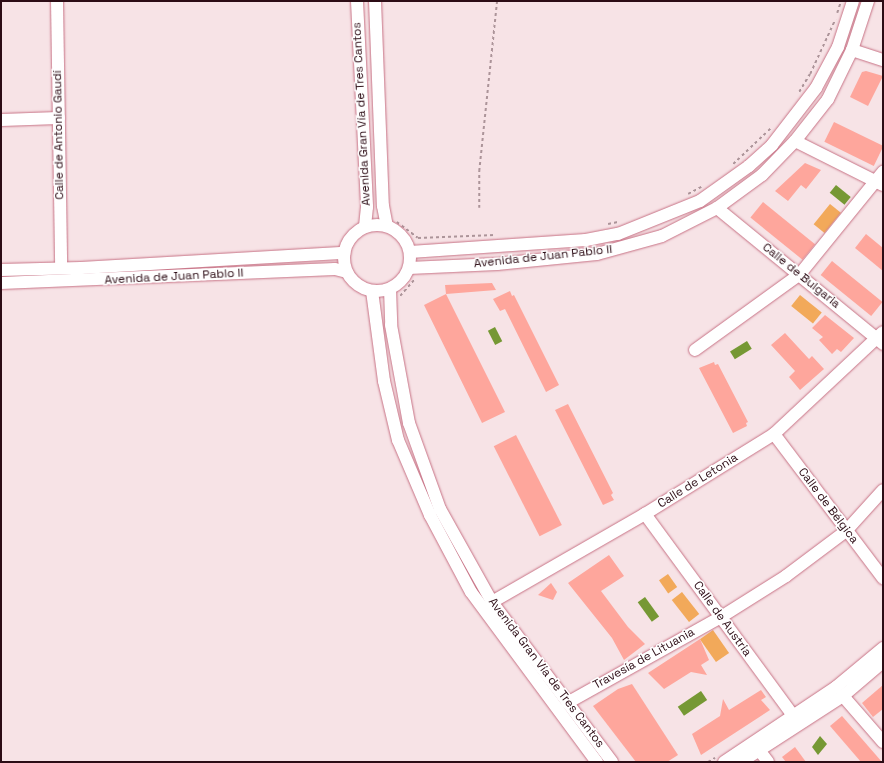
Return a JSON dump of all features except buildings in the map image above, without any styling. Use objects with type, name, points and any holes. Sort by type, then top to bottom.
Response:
[{"type":"street","name":"Calle de Antonio Gaudí","points":[[57,1],[61,268]]},
{"type":"street","name":"Avenida Gran Vía de Tres Cantos","points":[[357,1],[366,207],[365,227]]},
{"type":"street","name":"Avenida Gran Vía de Tres Cantos","points":[[375,1],[383,206],[391,222]]},
{"type":"street","name":"Avenida de Juan Pablo II","points":[[410,252],[586,240],[618,234],[700,201],[749,166],[772,144],[816,88],[838,47],[853,1]]},
{"type":"street","name":"Avenida de Juan Pablo II","points":[[414,271],[597,254],[662,236],[717,208],[762,175],[795,141],[828,99],[852,50],[868,1]]},
{"type":"street","points":[[852,50],[883,60]]},
{"type":"street","points":[[1,120],[59,118]]},
{"type":"street","points":[[695,350],[800,274],[881,180],[795,141]]},
{"type":"street","name":"Calle de Bulgaria","points":[[717,208],[881,339]]},
{"type":"street","points":[[391,222],[410,252],[414,271],[390,289],[372,291],[357,284],[347,272],[345,253],[349,241],[365,227],[391,222]]},
{"type":"street","name":"Avenida de Juan Pablo II","points":[[1,270],[345,253]]},
{"type":"street","name":"Avenida de Juan Pablo II","points":[[1,284],[335,269],[347,272]]},
{"type":"street","name":"Avenida Gran Vía de Tres Cantos","points":[[390,289],[391,325],[409,423],[440,509],[492,602],[612,762]]},
{"type":"street","name":"Avenida Gran Vía de Tres Cantos","points":[[372,291],[384,381],[398,440],[430,515],[471,592],[597,762]]},
{"type":"street","name":"Calle de Letonia","points":[[492,602],[645,514],[774,434],[881,339]]},
{"type":"street","name":"Calle de Bélgica","points":[[774,434],[883,578]]},
{"type":"street","name":"Travesía de Lituania","points":[[567,703],[721,616],[786,576],[846,531],[883,490]]},
{"type":"street","name":"Calle de Austria","points":[[645,514],[796,720]]},
{"type":"street","points":[[741,762],[759,750],[883,648]]},
{"type":"street","points":[[724,762],[796,720],[843,696],[883,662]]},
{"type":"street","points":[[843,696],[883,742]]},
{"type":"street","points":[[759,750],[768,762]]},
{"type":"path","points":[[479,208],[479,171],[497,1]]},
{"type":"path","points":[[795,97],[823,49],[841,1]]},
{"type":"path","points":[[729,167],[775,123]]},
{"type":"path","points":[[684,196],[706,184]]},
{"type":"path","points":[[607,225],[620,221]]},
{"type":"path","points":[[391,222],[413,236],[433,238],[502,234]]},
{"type":"path","points":[[433,238],[434,250]]},
{"type":"path","points":[[395,302],[414,271]]},
{"type":"shaded area","points":[[836,185],[851,197],[844,205],[830,193]]},
{"type":"shaded area","points":[[830,204],[841,213],[825,233],[814,224]]},
{"type":"shaded area","points":[[800,295],[822,313],[813,324],[791,306]]},
{"type":"shaded area","points":[[495,327],[502,341],[495,345],[488,331]]},
{"type":"shaded area","points":[[747,341],[752,349],[735,359],[730,352]]},
{"type":"shaded area","points":[[668,574],[677,587],[668,593],[659,580]]},
{"type":"shaded area","points":[[682,592],[699,614],[689,622],[672,600]]},
{"type":"shaded area","points":[[645,597],[659,616],[652,622],[638,602]]},
{"type":"shaded area","points":[[713,630],[729,653],[716,662],[700,639]]},
{"type":"shaded area","points":[[701,691],[707,700],[684,716],[678,707]]},
{"type":"shaded area","points":[[820,736],[827,744],[818,755],[812,747]]}]
